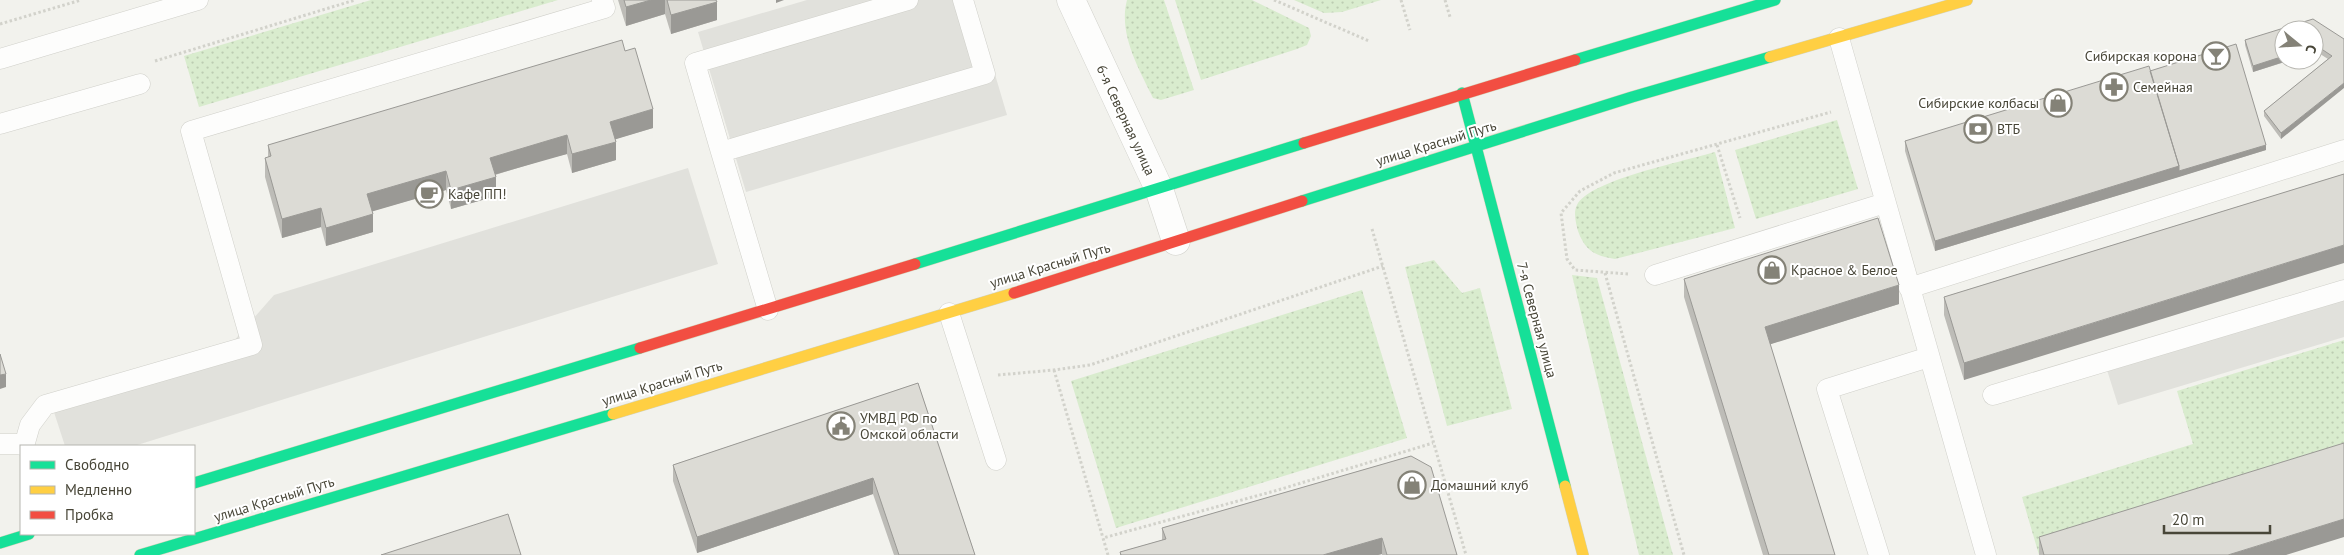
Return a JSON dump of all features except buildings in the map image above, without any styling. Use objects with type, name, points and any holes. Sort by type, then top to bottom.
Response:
[{"type":"main road","points":[[195,483],[768,310],[1462,92],[1775,0]]},
{"type":"main road","name":"улица Красный Путь","points":[[140,555],[949,313],[1632,97],[1967,0]]},
{"type":"main road","name":"7-я Северная улица","points":[[1462,92],[1583,555]]},
{"type":"main road","points":[[0,543],[26,535]]},
{"type":"street","name":"6-я Северная улица","points":[[1071,0],[1158,189],[1176,241]]},
{"type":"lane","points":[[0,59],[198,0]]},
{"type":"lane","points":[[0,444],[24,445],[30,425],[45,405],[252,345],[191,131],[605,8],[602,0]]},
{"type":"lane","points":[[768,310],[695,63],[908,0]]},
{"type":"lane","points":[[721,152],[984,74],[963,0]]},
{"type":"lane","points":[[1839,38],[1986,555]]},
{"type":"lane","points":[[0,124],[140,84]]},
{"type":"lane","points":[[1910,288],[2344,150]]},
{"type":"lane","points":[[1655,275],[1885,203]]},
{"type":"lane","points":[[1993,395],[2344,290]]},
{"type":"lane","points":[[949,313],[996,460]]},
{"type":"lane","points":[[1878,555],[1827,389],[1929,357]]},
{"type":"path","points":[[0,24],[81,0]]},
{"type":"path","points":[[150,62],[356,0]]},
{"type":"path","points":[[1274,0],[1369,41]]},
{"type":"path","points":[[1401,0],[1410,30]]},
{"type":"path","points":[[1445,0],[1450,18]]},
{"type":"path","points":[[1684,555],[1605,274],[1575,270],[1567,259],[1560,214],[1580,191],[1614,173],[1858,105]]},
{"type":"path","points":[[1717,145],[1748,245]]},
{"type":"path","points":[[1372,229],[1466,555]]},
{"type":"path","points":[[969,378],[1090,365],[1383,266]]},
{"type":"path","points":[[1054,370],[1108,555]]},
{"type":"path","points":[[1103,538],[1278,490],[1433,443]]},
{"type":"green space","points":[[371,0],[558,0],[199,107],[184,56]]},
{"type":"green space","points":[[1127,0],[1164,0],[1194,90],[1161,100],[1153,98],[1131,51],[1125,26]]},
{"type":"green space","points":[[1175,0],[1252,0],[1309,28],[1311,36],[1307,45],[1297,49],[1201,80]]},
{"type":"green space","points":[[1294,0],[1381,0],[1342,12],[1324,13]]},
{"type":"green space","points":[[1837,120],[1858,189],[1756,219],[1735,150]]},
{"type":"green space","points":[[1715,152],[1735,228],[1615,259],[1597,254],[1584,243],[1578,231],[1575,214],[1577,205],[1585,196],[1600,187],[1640,172]]},
{"type":"green space","points":[[1434,260],[1462,293],[1480,288],[1512,409],[1447,426],[1405,267]]},
{"type":"green space","points":[[1572,275],[1597,278],[1673,555],[1639,555]]},
{"type":"green space","points":[[1362,290],[1407,438],[1116,528],[1071,381]]},
{"type":"green space","points":[[2344,340],[2344,461],[2039,555],[2022,497],[2193,444],[2177,391]]},
{"type":"shaded area","points":[[807,0],[973,0],[1007,115],[746,192],[698,32]]},
{"type":"shaded area","points":[[688,168],[718,264],[137,445],[65,445],[52,406],[225,351],[274,295]]},
{"type":"shaded area","points":[[2344,299],[2344,337],[2118,405],[2107,370]]},
{"type":"traffic: fast","points":[[1575,60],[1775,0]]},
{"type":"traffic: fast","points":[[1302,201],[1632,97],[1770,57]]},
{"type":"traffic: fast","points":[[1462,93],[1565,486]]},
{"type":"traffic: fast","points":[[915,264],[1304,143]]},
{"type":"traffic: fast","points":[[195,483],[640,348]]},
{"type":"traffic: fast","points":[[140,555],[613,414]]},
{"type":"traffic: fast","points":[[0,543],[26,535]]},
{"type":"traffic: slow","points":[[1770,57],[1967,0]]},
{"type":"traffic: slow","points":[[613,414],[1014,293]]},
{"type":"traffic: slow","points":[[1565,486],[1583,555]]},
{"type":"traffic: jam","points":[[1304,143],[1575,60]]},
{"type":"traffic: jam","points":[[1014,293],[1302,201]]},
{"type":"traffic: jam","points":[[640,348],[915,264]]},
{"type":"place","name":"Сибирская корона","points":[[2216,56]]},
{"type":"place","name":"Семейная","points":[[2114,87]]},
{"type":"place","name":"Сибирские колбасы","points":[[2058,103]]},
{"type":"place","name":"ВТБ","points":[[1978,129]]},
{"type":"place","name":"Кафе ПП!","points":[[429,194]]},
{"type":"place","name":"Красное & Белое","points":[[1772,270]]},
{"type":"place","name":"УМВД РФ по Омской области","points":[[841,426]]},
{"type":"place","name":"Домашний клуб","points":[[1412,485]]}]
